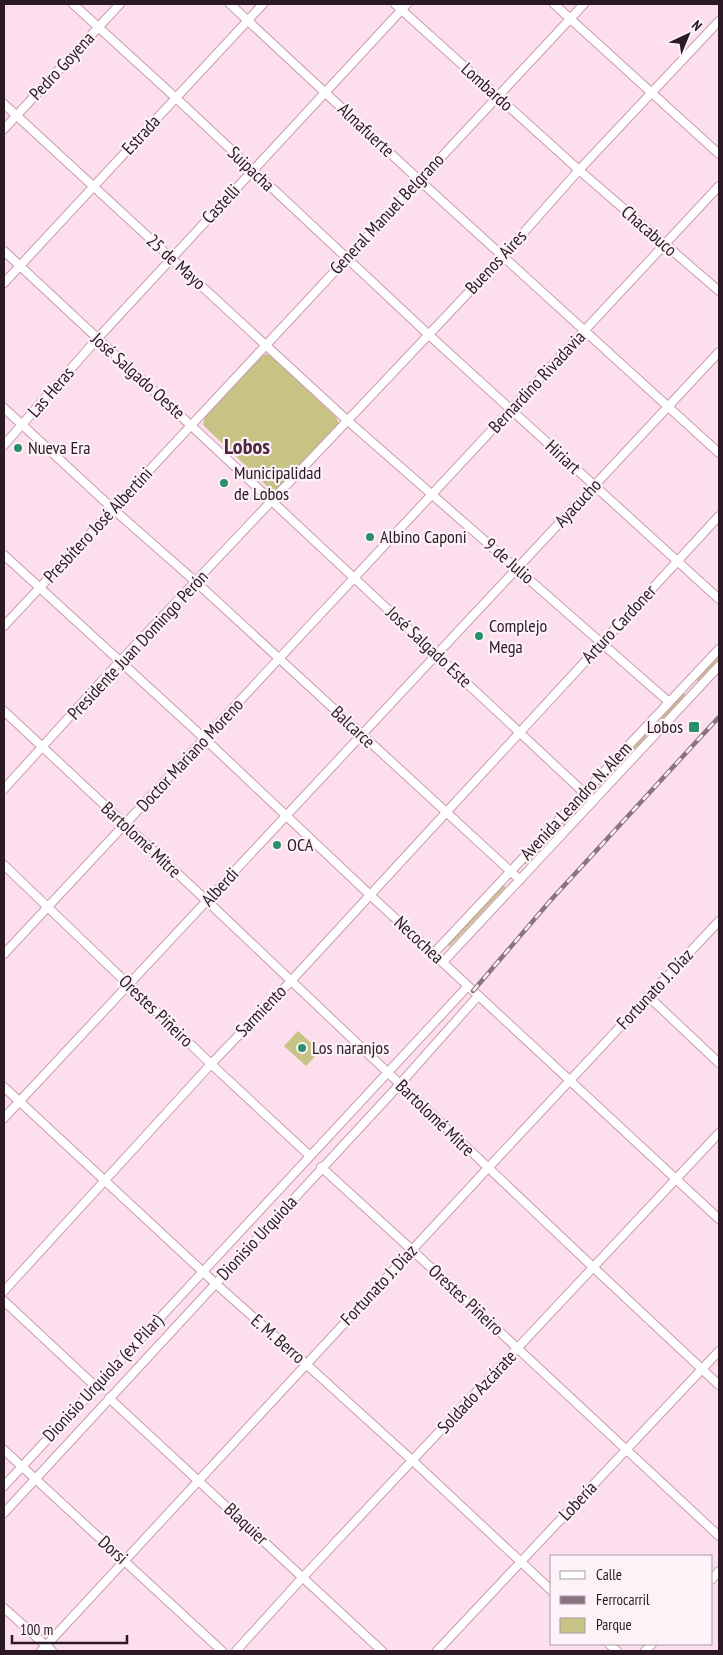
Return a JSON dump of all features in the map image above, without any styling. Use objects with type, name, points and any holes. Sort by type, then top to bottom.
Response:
[{"type":"street","name":"Suipacha","points":[[73,4],[429,335]]},
{"type":"street","name":"Pedro Goyena","points":[[4,129],[120,4]]},
{"type":"street","name":"Almafuerte","points":[[230,4],[419,180],[719,453]]},
{"type":"street","name":"Estrada","points":[[4,283],[264,4]]},
{"type":"street","points":[[554,4],[719,154]]},
{"type":"street","name":"General Manuel Belgrano","points":[[192,426],[584,4]]},
{"type":"street","name":"Castelli","points":[[97,339],[325,92],[401,6]]},
{"type":"street","name":"Lombardo","points":[[401,6],[579,170]]},
{"type":"street","name":"Buenos Aires","points":[[272,502],[503,256],[579,170],[719,21]]},
{"type":"street","name":"25 de Mayo","points":[[4,104],[348,421]]},
{"type":"street","name":"Chacabuco","points":[[579,170],[719,291]]},
{"type":"street","name":"Bernardino Rivadavia","points":[[355,578],[719,186]]},
{"type":"street","name":"José Salgado Oeste","points":[[4,251],[272,502]]},
{"type":"street","name":"Hiriart","points":[[429,335],[719,599]]},
{"type":"street","name":"Las Heras","points":[[4,445],[97,339]]},
{"type":"street","name":"Ayacucho","points":[[437,655],[719,352]]},
{"type":"street","name":"Balcarce","points":[[4,408],[520,880]]},
{"type":"street","name":"9 de Julio","points":[[348,421],[669,702]]},
{"type":"street","name":"Presbítero José Albertini","points":[[4,626],[192,426]]},
{"type":"street","name":"José Salgado Este","points":[[272,502],[593,801]]},
{"type":"street","name":"Presidente Juan Domingo Perón","points":[[4,789],[120,662],[272,502]]},
{"type":"street","name":"Arturo Cardoner","points":[[520,732],[719,516]]},
{"type":"street","name":"Necochea","points":[[4,555],[205,739],[478,996],[719,1219]]},
{"type":"street","name":"Doctor Mariano Moreno","points":[[4,954],[355,578]]},
{"type":"street","name":"Avenida Leandro N. Alem","points":[[434,953],[719,649]]},
{"type":"street","name":"Alberdi","points":[[4,1118],[437,655]]},
{"type":"street","name":"Avenida Leandro N. Alem","points":[[443,962],[719,666]]},
{"type":"street","points":[[688,682],[697,690]]},
{"type":"street","name":"Bartolomé Mitre","points":[[4,711],[719,1386]]},
{"type":"street","points":[[649,723],[658,732]]},
{"type":"street","name":"Sarmiento","points":[[4,1291],[211,1064],[291,981],[520,732]]},
{"type":"street","name":"Orestes Piñeiro","points":[[4,865],[211,1064],[310,1156]]},
{"type":"street","name":"Fortunato J. Díaz","points":[[46,1650],[306,1364],[719,922]]},
{"type":"street","name":"Dionisio Urquiola","points":[[202,1271],[468,986]]},
{"type":"street","name":"Dionisio Urquiola","points":[[35,1479],[400,1084],[478,996]]},
{"type":"street","points":[[648,996],[719,1063]]},
{"type":"street","name":"E. M. Berro","points":[[4,1087],[215,1283],[413,1461],[550,1589]]},
{"type":"street","name":"Soldado Azcárate","points":[[236,1651],[719,1133]]},
{"type":"street","name":"Orestes Piñeiro","points":[[322,1167],[719,1536]]},
{"type":"street","name":"Dionisio Urquiola (ex Pilar)","points":[[4,1486],[202,1271]]},
{"type":"street","points":[[4,1301],[96,1386]]},
{"type":"street","name":"Lobería","points":[[437,1651],[719,1351]]},
{"type":"street","name":"Blaquier","points":[[109,1398],[382,1651]]},
{"type":"street","name":"Dorsi","points":[[4,1450],[222,1651]]},
{"type":"street","points":[[4,1513],[35,1479]]},
{"type":"street","points":[[4,1608],[46,1650]]},
{"type":"green space","points":[[266,354],[270,355],[336,417],[339,423],[277,490],[269,488],[203,425],[205,416],[259,358]]},
{"type":"green space","points":[[719,655],[719,660],[697,681],[697,679]]},
{"type":"green space","points":[[682,694],[685,694],[685,696],[664,719],[661,719],[661,717]]},
{"type":"green space","points":[[644,735],[646,737],[601,785],[598,785],[598,783]]},
{"type":"green space","points":[[577,807],[579,809],[525,864],[525,862]]},
{"type":"green space","points":[[503,886],[505,888],[448,946],[448,944]]},
{"type":"green space","name":"Los naranjos","points":[[298,1031],[320,1051],[306,1066],[284,1046]]},
{"type":"railway","points":[[473,991],[550,901],[719,717]]},
{"type":"place","name":"Nueva Era","points":[[18,448]]},
{"type":"place","name":"Municipalidad de Lobos","points":[[224,483]]},
{"type":"place","name":"Albino Caponi","points":[[370,537]]},
{"type":"place","name":"Complejo Mega","points":[[479,636]]},
{"type":"place","name":"Lobos","points":[[694,727]]},
{"type":"place","name":"OCA","points":[[277,845]]},
{"type":"place","name":"Los naranjos","points":[[302,1048]]},
{"type":"district","name":"Lobos","points":[[247,446]]}]
